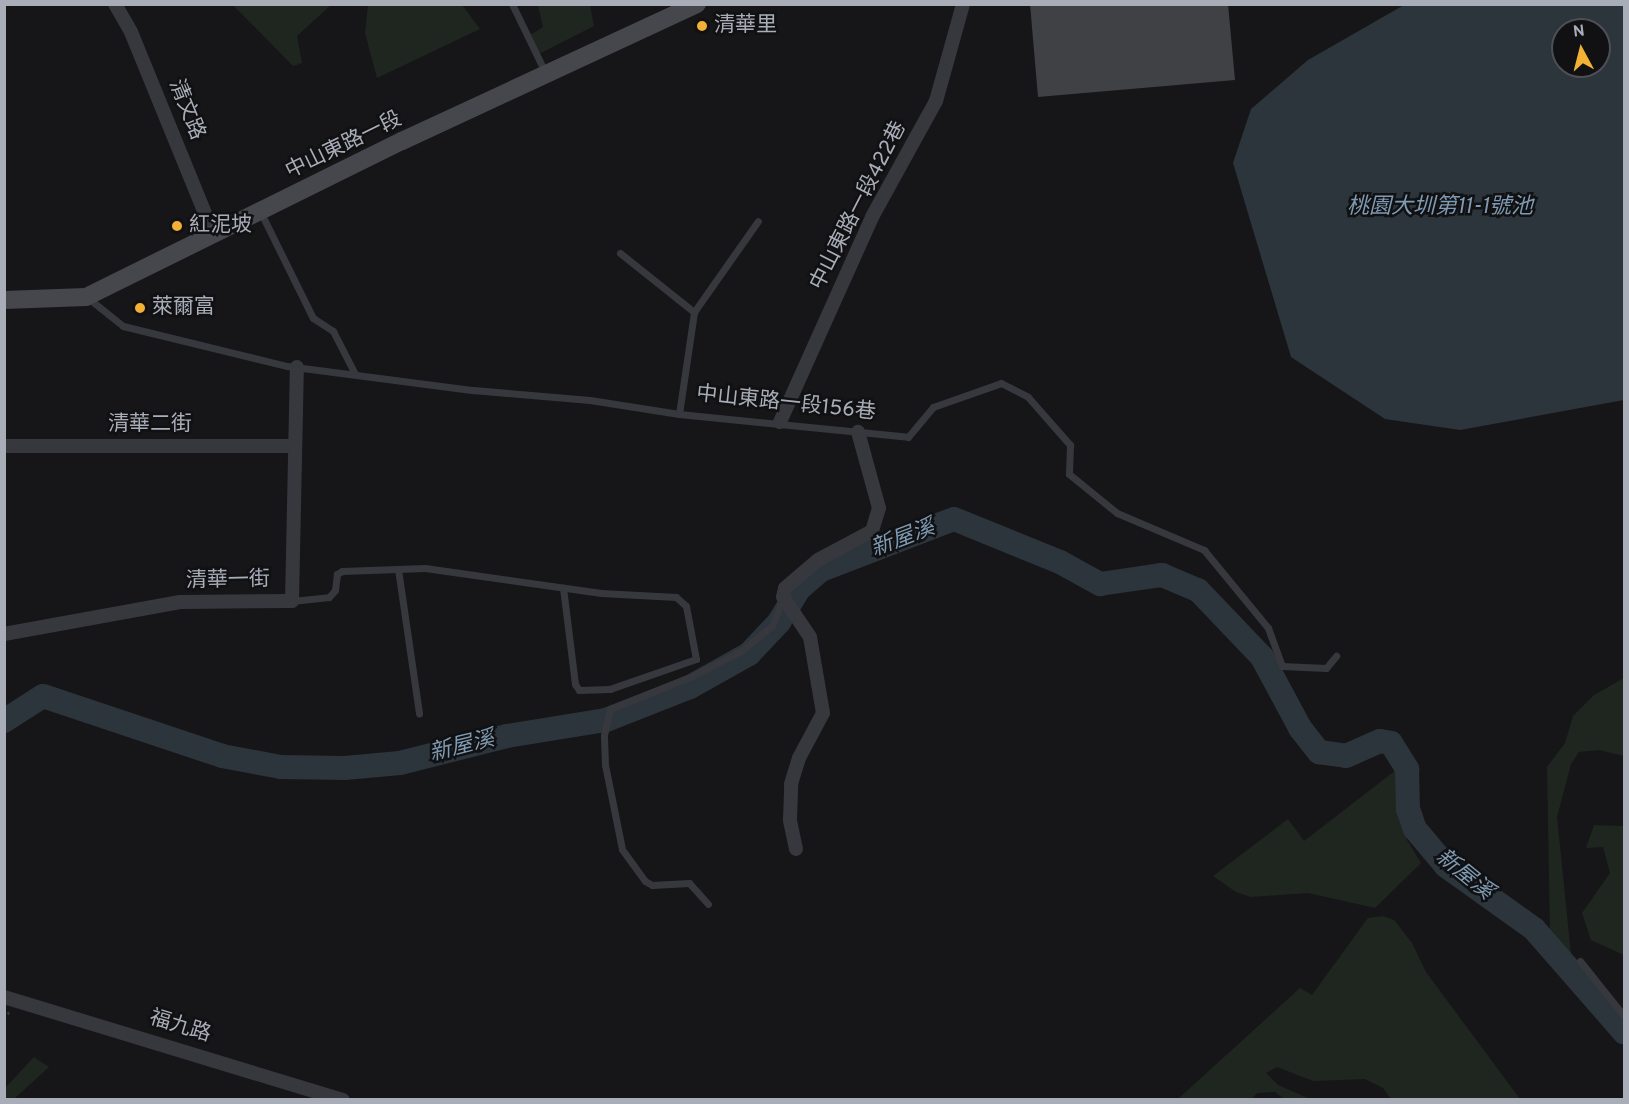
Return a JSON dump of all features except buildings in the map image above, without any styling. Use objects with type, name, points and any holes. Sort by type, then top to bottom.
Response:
[{"type":"main road","name":"中山東路一段","points":[[4,300],[86,297],[402,141],[547,76],[697,4]]},
{"type":"street","name":"清文路","points":[[115,4],[131,32],[213,235]]},
{"type":"street","name":"中山東路一段422巷","points":[[780,422],[872,217],[936,101],[963,4]]},
{"type":"street","name":"清華一街","points":[[4,634],[180,602],[292,601],[297,367]]},
{"type":"street","points":[[796,849],[790,820],[791,784],[799,758],[823,713],[810,638],[786,601],[785,588],[818,560],[872,531],[879,508],[858,432]]},
{"type":"street","name":"清華二街","points":[[4,446],[296,446]]},
{"type":"street","name":"福九路","points":[[4,998],[342,1100]]},
{"type":"lane","points":[[512,4],[547,76]]},
{"type":"lane","points":[[261,211],[314,318],[333,331],[355,375]]},
{"type":"lane","points":[[679,414],[694,312],[758,221]]},
{"type":"lane","points":[[621,253],[694,312]]},
{"type":"lane","name":"中山東路一段156巷","points":[[86,297],[123,326],[297,367],[590,400],[679,414],[780,422],[908,437],[933,407],[1001,383],[1028,397],[1070,445],[1069,474],[1117,513],[1204,550],[1268,628],[1282,666],[1326,668],[1336,656]]},
{"type":"lane","points":[[292,601],[329,597],[335,590],[337,574],[342,571],[426,568],[563,588],[682,600],[696,659],[610,689],[579,690],[574,684],[563,588]]},
{"type":"lane","points":[[398,569],[419,713]]},
{"type":"lane","points":[[708,904],[689,883],[652,885],[645,881],[622,849],[605,765],[604,735],[610,708],[692,676],[741,651],[772,626],[786,601]]},
{"type":"lane","points":[[1580,961],[1624,1016]]},
{"type":"shaded area","points":[[368,4],[462,5],[480,29],[377,78],[365,33]]},
{"type":"shaded area","points":[[233,5],[331,5],[297,36],[302,63],[293,66]]},
{"type":"shaded area","points":[[538,5],[590,5],[594,26],[535,56],[527,37],[543,27]]},
{"type":"shaded area","points":[[1624,678],[1624,756],[1599,750],[1579,752],[1571,764],[1557,817],[1571,954],[1550,934],[1547,767],[1565,743],[1573,716],[1594,695]]},
{"type":"shaded area","points":[[1396,770],[1399,812],[1407,840],[1421,863],[1375,908],[1308,893],[1251,897],[1236,892],[1213,876],[1288,819],[1304,841]]},
{"type":"shaded area","points":[[1594,825],[1624,826],[1624,955],[1591,940],[1582,913],[1610,873],[1603,847],[1586,848]]},
{"type":"shaded area","points":[[1383,916],[1394,920],[1412,943],[1426,972],[1520,1099],[1391,1099],[1383,1088],[1365,1079],[1313,1081],[1277,1067],[1266,1073],[1278,1085],[1310,1099],[1284,1099],[1275,1092],[1257,1093],[1252,1099],[1178,1099],[1300,988],[1312,995],[1368,918]]},
{"type":"shaded area","points":[[34,1057],[49,1067],[14,1099],[5,1099],[5,1088]]},
{"type":"water","name":"桃園大圳第11-1號池","points":[[1404,5],[1624,5],[1624,400],[1460,430],[1385,419],[1291,357],[1233,163],[1251,109],[1308,60]]},
{"type":"waterway","name":"新屋溪","points":[[4,721],[43,696],[222,756],[281,767],[345,768],[400,763],[507,736],[606,720],[690,687],[749,654],[779,622],[799,589],[821,570],[954,519],[1060,562],[1100,584],[1162,575],[1198,590],[1262,657],[1300,728],[1319,752],[1346,756],[1380,741],[1391,743],[1407,769],[1408,809],[1415,829],[1446,866],[1534,929],[1624,1032]]},
{"type":"place","name":"清華里","points":[[702,26]]},
{"type":"place","name":"紅泥坡","points":[[177,226]]},
{"type":"place","name":"萊爾富","points":[[140,308]]}]
